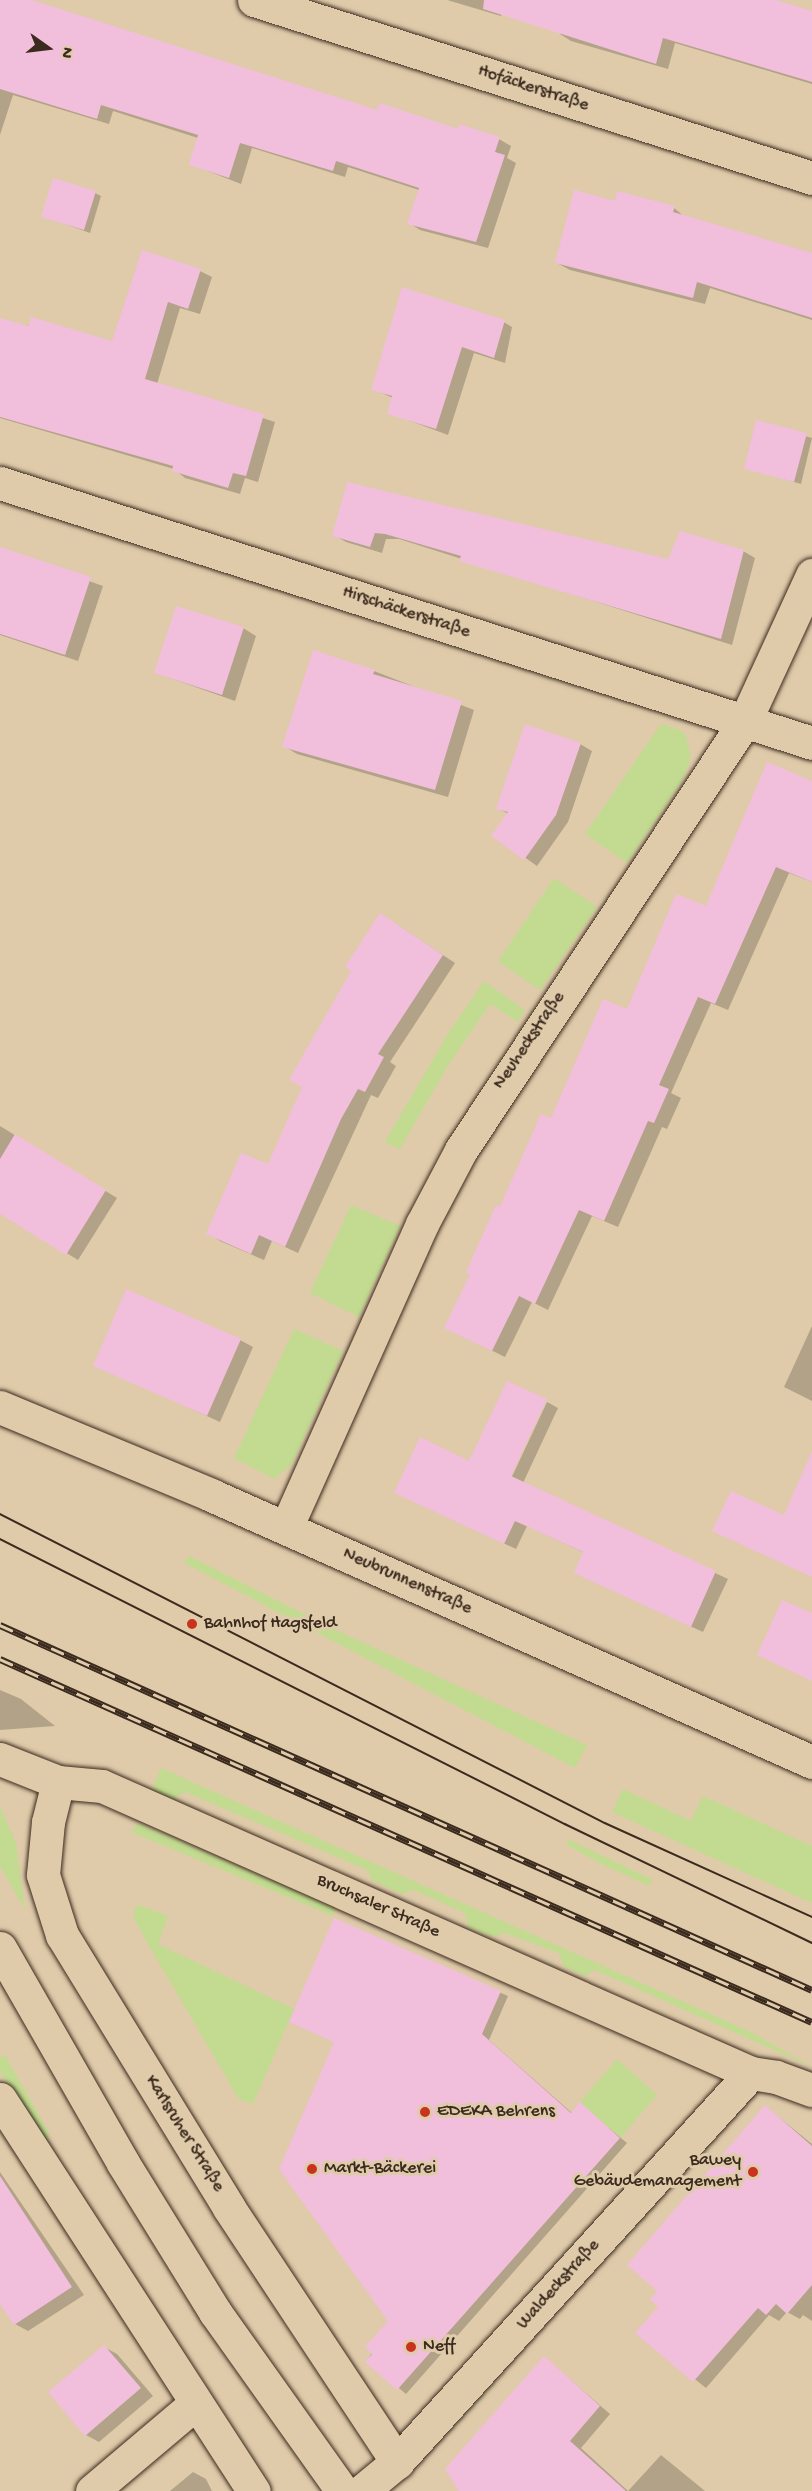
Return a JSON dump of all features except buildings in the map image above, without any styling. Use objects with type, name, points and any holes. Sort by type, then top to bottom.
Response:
[{"type":"street","name":"Hofäckerstraße","points":[[254,0],[812,178]]},
{"type":"street","name":"Hirschäckerstraße","points":[[0,483],[812,744]]},
{"type":"street","name":"Neuheckstraße","points":[[286,1528],[417,1235],[461,1150],[745,721],[812,575]]},
{"type":"street","name":"Neubrunnenstraße","points":[[0,1407],[286,1528],[812,1762]]},
{"type":"street","name":"Bruchsaler Straße","points":[[0,1759],[58,1782],[102,1786],[751,2073],[776,2077],[812,2090]]},
{"type":"street","name":"Karlsruher Straße","points":[[58,1782],[48,1822],[43,1875],[63,1935],[229,2208],[397,2462]]},
{"type":"street","points":[[0,1948],[123,2163],[215,2312],[342,2491]]},
{"type":"street","name":"Waldeckstraße","points":[[362,2491],[397,2462],[751,2073]]},
{"type":"street","points":[[0,2099],[254,2491]]},
{"type":"street","points":[[92,2491],[196,2403]]},
{"type":"green space","points":[[661,724],[680,730],[686,736],[691,757],[683,779],[627,863],[585,834]]},
{"type":"green space","points":[[554,878],[597,907],[540,990],[498,961]]},
{"type":"green space","points":[[484,981],[525,1010],[518,1022],[490,1004],[447,1067],[400,1149],[385,1142],[447,1035]]},
{"type":"green space","points":[[351,1205],[400,1226],[359,1317],[310,1293]]},
{"type":"green space","points":[[294,1329],[343,1351],[292,1464],[274,1479],[234,1458]]},
{"type":"green space","points":[[189,1556],[338,1631],[587,1745],[575,1768],[184,1563]]},
{"type":"green space","points":[[161,1768],[751,2032],[812,2067],[595,1970],[584,1976],[564,1967],[559,1953],[504,1933],[493,1937],[468,1927],[465,1913],[414,1890],[402,1894],[373,1881],[367,1870],[185,1792],[170,1801],[151,1793]]},
{"type":"green space","points":[[623,1789],[691,1821],[703,1796],[812,1846],[812,1903],[612,1812]]},
{"type":"green space","points":[[0,1806],[16,1844],[25,1910],[0,1866]]},
{"type":"green space","points":[[138,1823],[336,1908],[333,1916],[131,1832]]},
{"type":"green space","points":[[568,1839],[653,1880],[649,1886],[603,1865],[567,1845]]},
{"type":"green space","points":[[139,1905],[168,1916],[158,1944],[294,2009],[253,2104],[239,2099],[152,1951],[134,1918],[134,1909]]},
{"type":"green space","points":[[5,2055],[50,2135],[44,2141],[0,2072],[0,2057]]},
{"type":"green space","points":[[617,2059],[657,2095],[620,2138],[580,2102]]},
{"type":"tram line","points":[[0,1514],[605,1823],[812,1917]]},
{"type":"tram line","points":[[0,1539],[565,1824],[812,1943]]},
{"type":"railway","points":[[0,1625],[812,1990]]},
{"type":"railway","points":[[0,1659],[812,2022]]},
{"type":"place","name":"Bahnhof Hagsfeld","points":[[192,1624]]},
{"type":"place","name":"EDEKA Behrens","points":[[425,2112]]},
{"type":"place","name":"Markt-Bäckerei","points":[[312,2169]]},
{"type":"place","name":"Bawey Gebäudemanagement","points":[[753,2172]]},
{"type":"place","name":"Neff","points":[[411,2347]]}]
